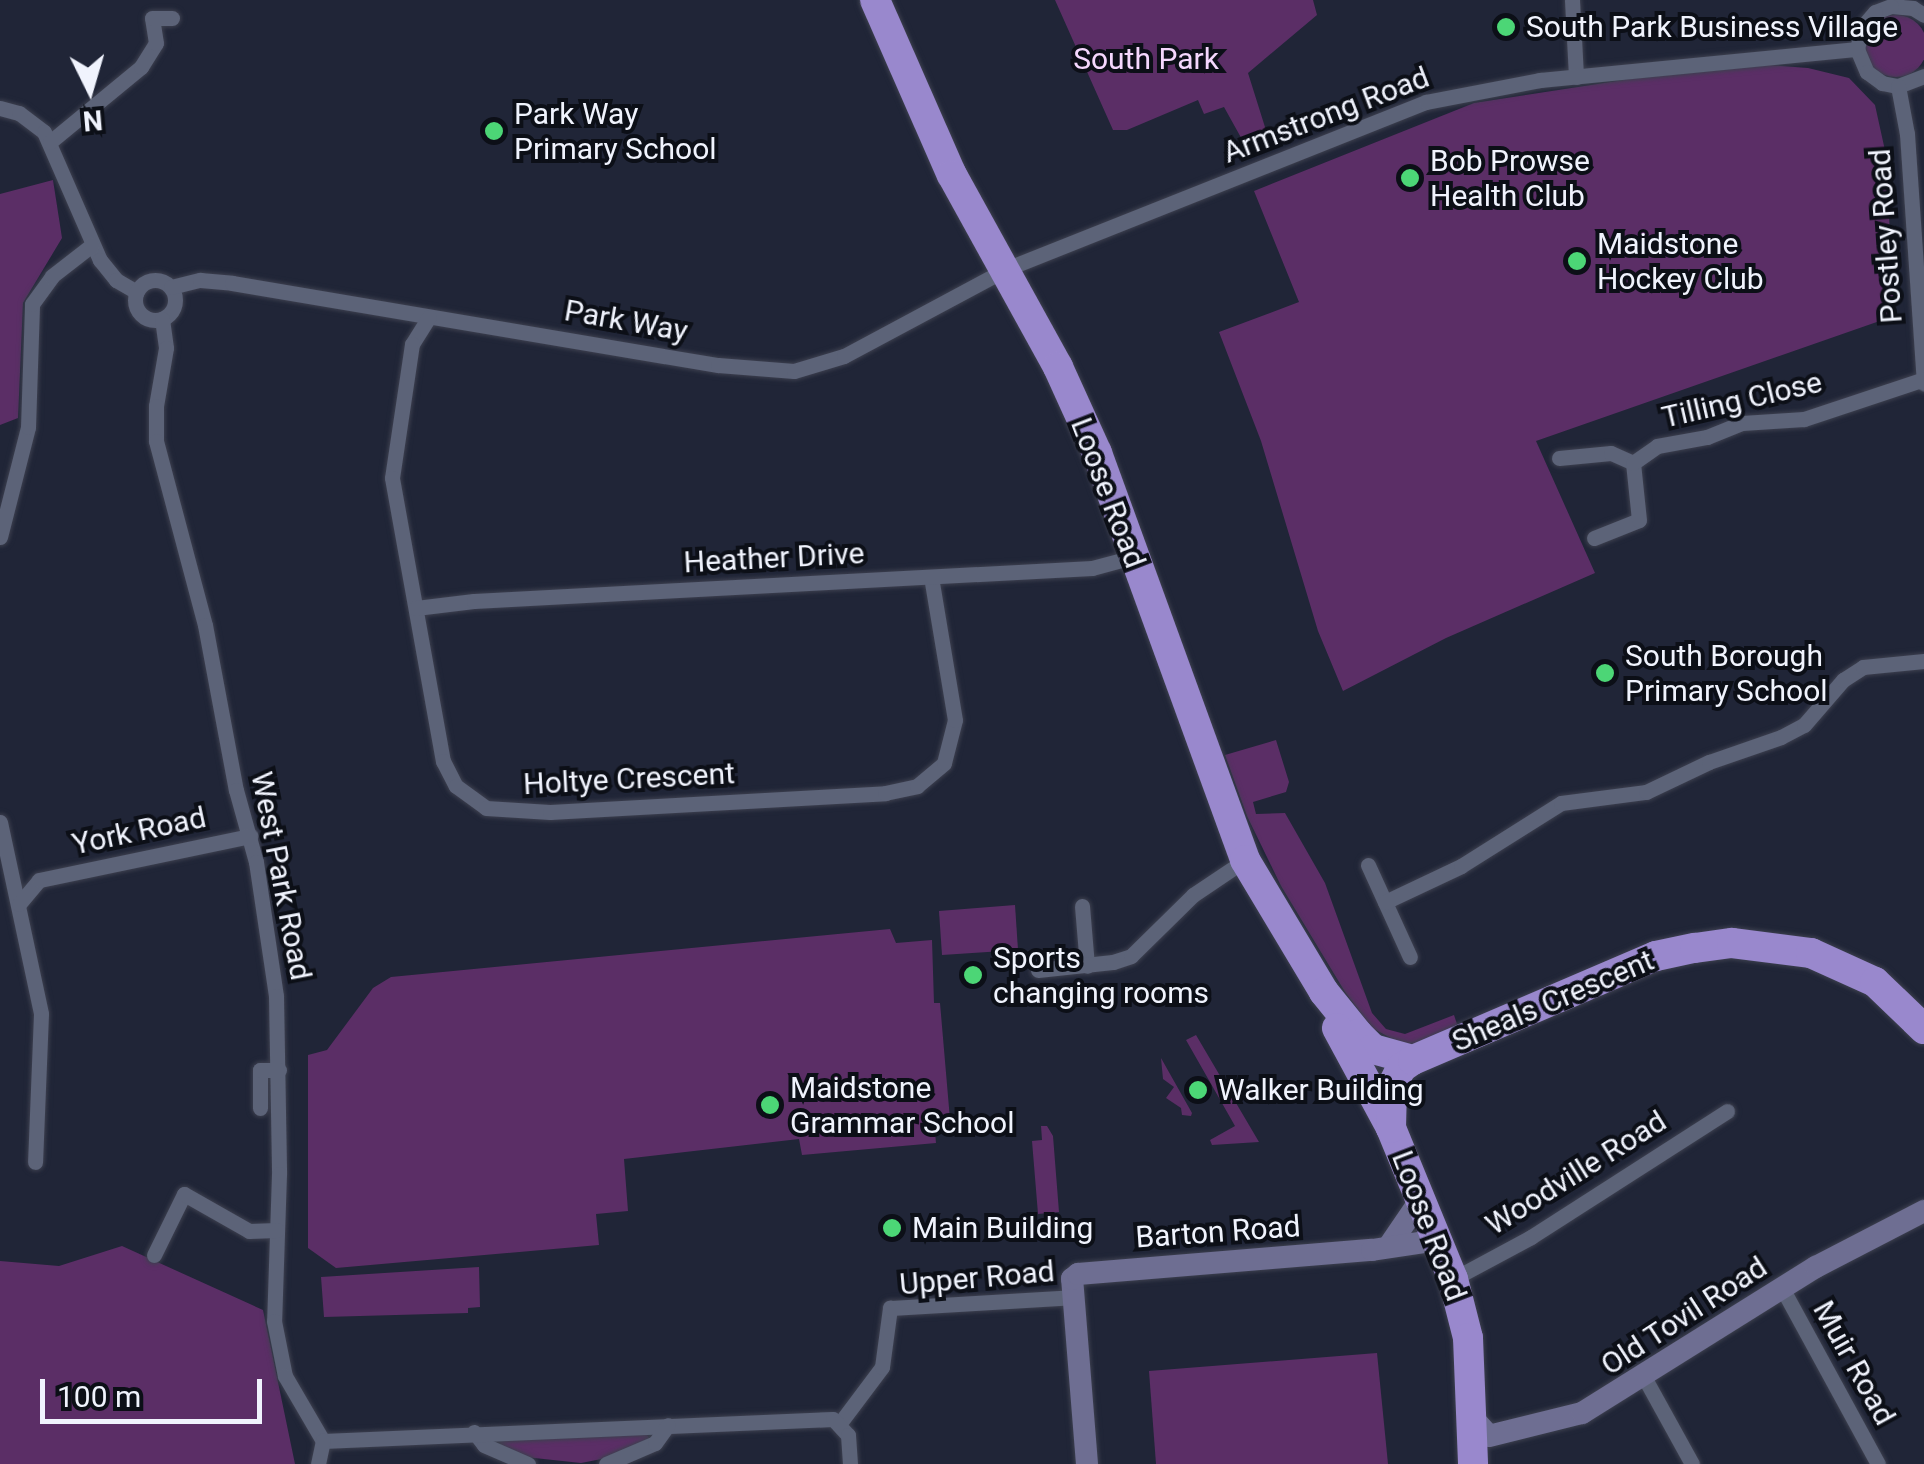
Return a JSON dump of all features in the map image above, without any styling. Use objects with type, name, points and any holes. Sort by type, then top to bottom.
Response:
[{"type":"highway","name":"Loose Road","points":[[875,0],[952,174],[1006,269],[1096,453],[1245,860],[1324,992],[1373,1049],[1413,1060]]},
{"type":"highway","name":"Sheals Crescent","points":[[1391,1128],[1392,1086],[1401,1068],[1413,1060],[1656,956],[1732,943],[1772,945],[1840,964],[1875,982],[1924,1029]]},
{"type":"highway","name":"Loose Road","points":[[1324,992],[1337,1029],[1391,1128],[1452,1279],[1468,1338],[1474,1464]]},
{"type":"street","points":[[1572,0],[1576,77]]},
{"type":"street","points":[[1917,8],[1892,6],[1875,12],[1863,26],[1858,48],[1866,72],[1882,83],[1898,86],[1924,76]]},
{"type":"street","points":[[50,142],[141,67],[156,43],[152,18],[172,18]]},
{"type":"street","name":"Armstrong Road","points":[[1006,269],[1414,106],[1504,86],[1858,48]]},
{"type":"street","name":"Postley Road","points":[[1898,86],[1907,134],[1924,381]]},
{"type":"street","points":[[0,108],[29,119],[50,142],[92,244],[116,280],[137,292]]},
{"type":"street","points":[[0,537],[28,427],[32,304],[52,276],[92,244]]},
{"type":"street","name":"Park Way","points":[[171,287],[214,281],[718,365],[794,372],[844,356],[1006,269]]},
{"type":"street","points":[[154,280],[171,287],[175,305],[162,319],[142,316],[136,306],[137,292],[154,280]]},
{"type":"street","points":[[396,312],[412,344]]},
{"type":"street","name":"Holtye Crescent","points":[[429,317],[412,344],[391,468],[446,769],[465,794],[486,808],[538,812],[910,790],[940,768],[951,746],[952,692],[931,576]]},
{"type":"street","name":"West Park Road","points":[[162,319],[166,348],[156,406],[156,442],[205,626],[250,836],[276,996],[279,1070],[274,1322],[285,1376],[323,1441]]},
{"type":"street","name":"Tilling Close","points":[[1634,463],[1658,446],[1678,439],[1706,436],[1742,422],[1804,418],[1924,381]]},
{"type":"street","name":"Tilling Close","points":[[1560,458],[1611,453],[1634,463]]},
{"type":"street","name":"Tilling Close","points":[[1594,538],[1639,520],[1634,463]]},
{"type":"street","name":"Heather Drive","points":[[416,608],[1092,568],[1133,557]]},
{"type":"street","points":[[1385,902],[1461,866],[1561,803],[1646,792],[1709,762],[1781,738],[1804,725],[1843,680],[1863,667],[1924,662]]},
{"type":"street","points":[[0,822],[42,1014],[35,1162]]},
{"type":"street","name":"York Road","points":[[11,870],[39,880],[250,836]]},
{"type":"street","points":[[1038,970],[1087,966],[1131,956],[1193,895],[1245,860]]},
{"type":"street","points":[[1368,865],[1410,957]]},
{"type":"street","name":"York Road","points":[[18,904],[39,880]]},
{"type":"street","points":[[1082,906],[1087,966]]},
{"type":"street","points":[[260,1108],[260,1070],[279,1070]]},
{"type":"street","name":"Woodville Road","points":[[1452,1279],[1531,1237],[1726,1112]]},
{"type":"street","points":[[154,1256],[184,1194],[249,1230],[277,1230]]},
{"type":"street","points":[[1389,1246],[1421,1199]]},
{"type":"street","name":"Old Tovil Road","points":[[1472,1417],[1489,1436],[1582,1413],[1782,1288],[1924,1211]]},
{"type":"street","name":"Barton Road","points":[[1073,1297],[1072,1279],[1086,1271],[1437,1240]]},
{"type":"street","name":"Muir Road","points":[[1782,1288],[1878,1464]]},
{"type":"street","points":[[1073,1297],[1087,1464]]},
{"type":"street","name":"Upper Road","points":[[840,1422],[882,1367],[890,1308],[1073,1297]]},
{"type":"street","points":[[1644,1377],[1692,1464]]},
{"type":"street","points":[[318,1464],[323,1441],[817,1418],[840,1422],[848,1434],[850,1464]]},
{"type":"street","points":[[606,1464],[655,1443],[668,1425]]},
{"type":"street","points":[[474,1432],[484,1445],[528,1464]]},
{"type":"green space","name":"South Park","points":[[1055,0],[1313,0],[1317,15],[1248,73],[1270,143],[1249,152],[1224,107],[1204,114],[1198,100],[1127,130],[1113,130]]},
{"type":"green space","points":[[1896,15],[1918,24],[1927,46],[1918,68],[1896,77],[1874,68],[1865,46],[1874,24]]},
{"type":"green space","points":[[1769,65],[1808,68],[1849,78],[1875,105],[1886,155],[1894,316],[1536,441],[1595,573],[1446,638],[1343,691],[1318,631],[1261,441],[1219,332],[1299,302],[1254,191],[1474,103],[1630,79]]},
{"type":"green space","points":[[53,180],[62,238],[23,303],[18,418],[0,425],[0,194]]},
{"type":"green space","points":[[1276,740],[1289,782],[1286,792],[1253,802],[1256,814],[1285,813],[1325,883],[1372,1013],[1386,1029],[1405,1034],[1454,1015],[1458,1027],[1415,1044],[1402,1044],[1372,1028],[1345,992],[1281,886],[1247,816],[1225,755]]},
{"type":"green space","points":[[1015,905],[1018,950],[942,955],[939,911]]},
{"type":"green space","points":[[890,929],[896,943],[932,940],[934,1003],[940,1003],[951,1131],[935,1132],[936,1143],[802,1155],[799,1139],[624,1159],[628,1211],[596,1214],[599,1245],[336,1268],[308,1248],[308,1055],[327,1050],[373,988],[391,977]]},
{"type":"green space","points":[[1196,1035],[1259,1142],[1212,1145],[1210,1140],[1235,1126],[1186,1040]]},
{"type":"green space","points":[[1161,1058],[1191,1116],[1182,1115],[1181,1108],[1166,1098],[1174,1087],[1163,1079]]},
{"type":"green space","points":[[1041,1126],[1047,1126],[1053,1136],[1059,1212],[1038,1214],[1032,1141],[1042,1140]]},
{"type":"green space","points":[[122,1246],[263,1310],[295,1464],[0,1464],[0,1261],[59,1266]]},
{"type":"green space","points":[[479,1267],[480,1307],[468,1308],[468,1313],[324,1317],[321,1277]]},
{"type":"green space","points":[[1377,1353],[1388,1464],[1156,1464],[1149,1371]]},
{"type":"green space","points":[[646,1433],[649,1438],[612,1457],[581,1463],[525,1457],[500,1446],[499,1441]]},
{"type":"place","name":"South Park Business Village","points":[[1506,27]]},
{"type":"place","name":"Park Way Primary School","points":[[494,131]]},
{"type":"place","name":"Bob Prowse Health Club","points":[[1410,178]]},
{"type":"place","name":"Maidstone Hockey Club","points":[[1577,261]]},
{"type":"place","name":"South Borough Primary School","points":[[1605,673]]},
{"type":"place","name":"Sports changing rooms","points":[[973,975]]},
{"type":"place","name":"Walker Building","points":[[1198,1090]]},
{"type":"place","name":"Maidstone Grammar School","points":[[770,1105]]},
{"type":"place","name":"Main Building","points":[[892,1228]]}]
